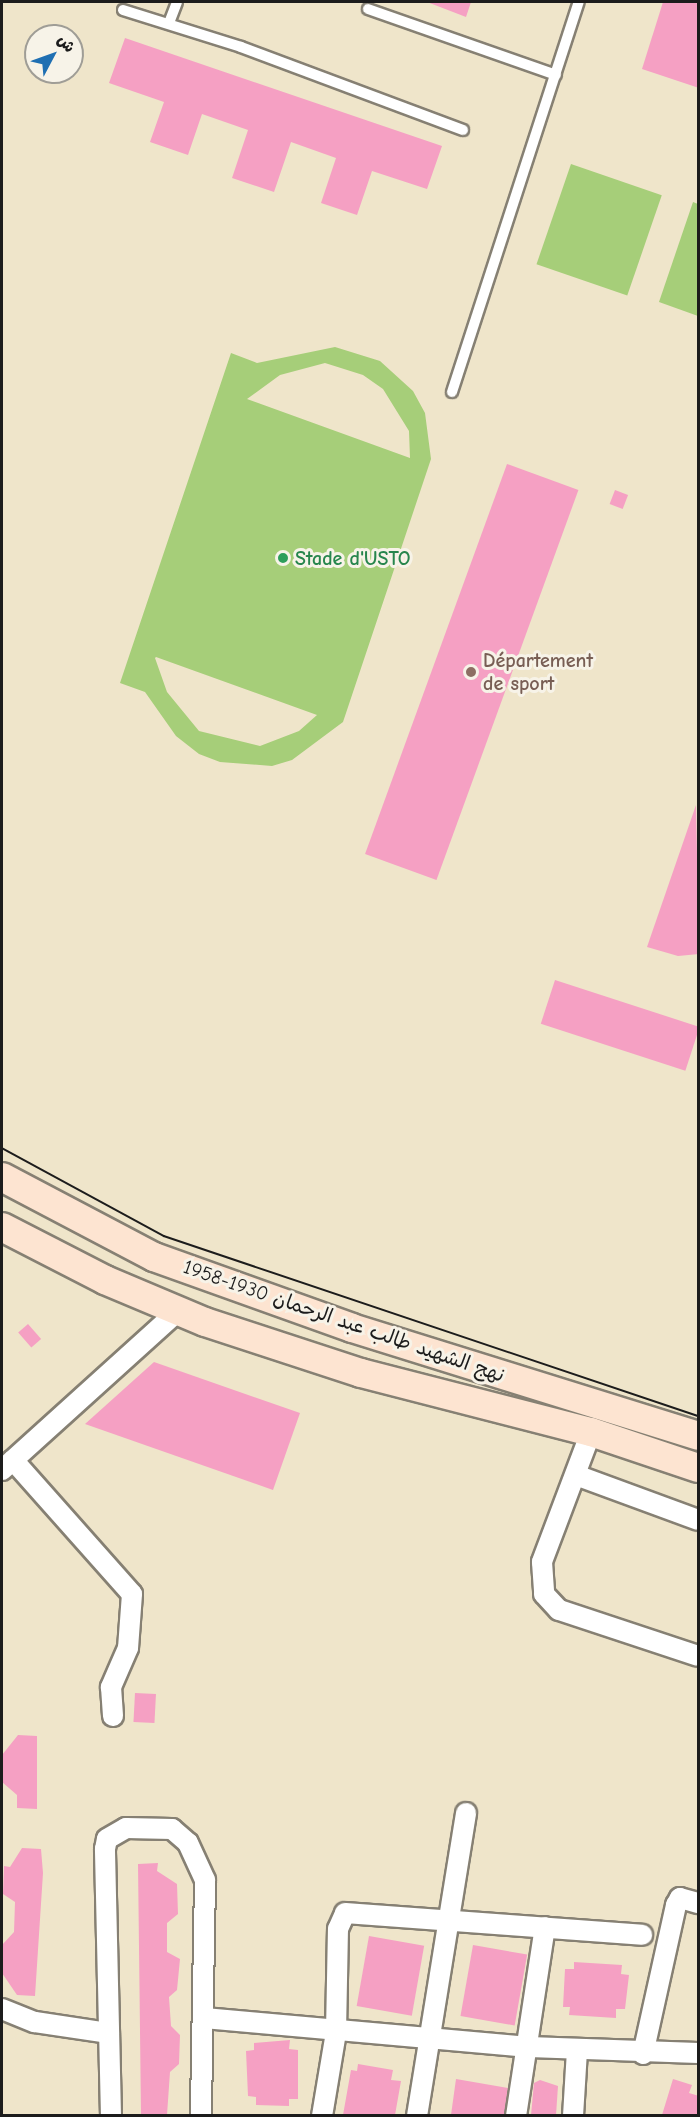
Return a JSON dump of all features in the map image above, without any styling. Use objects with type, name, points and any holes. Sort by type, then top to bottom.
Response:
[{"type":"main road","name":"نهج الشهيد طالب عبد الرحمان 1930-1958","points":[[2,1178],[154,1257],[352,1328],[699,1436]]},
{"type":"main road","name":"نهج الشهيد طالب عبد الرحمان 1930-1958","points":[[2,1227],[179,1310],[361,1373],[591,1432],[699,1468]]},
{"type":"street","points":[[113,1716],[111,1687],[128,1648],[132,1594],[7,1465],[179,1310]]},
{"type":"street","points":[[591,1432],[542,1562],[544,1594],[559,1610],[699,1656]]},
{"type":"street","points":[[576,1475],[699,1520]]},
{"type":"street","points":[[417,2115],[433,2039],[447,1919],[466,1813]]},
{"type":"street","points":[[111,2115],[105,1849],[107,1839],[126,1828],[172,1829],[188,1843],[205,1880],[201,2115]]},
{"type":"street","points":[[643,2054],[676,1905],[680,1898],[699,1902]]},
{"type":"street","points":[[321,2115],[336,2032],[338,1929],[345,1913],[642,1935]]},
{"type":"street","points":[[516,2115],[529,2047],[545,1927]]},
{"type":"street","points":[[2,2008],[35,2022],[108,2033]]},
{"type":"street","points":[[204,2018],[336,2032],[529,2047],[643,2054],[699,2053]]},
{"type":"street","points":[[573,2115],[577,2050]]},
{"type":"lane","points":[[170,23],[177,2]]},
{"type":"lane","points":[[452,392],[579,2]]},
{"type":"lane","points":[[368,9],[556,75]]},
{"type":"lane","points":[[123,10],[170,23],[463,130]]},
{"type":"green space","points":[[571,164],[662,195],[627,295],[536,264]]},
{"type":"green space","points":[[693,202],[698,204],[698,316],[659,302]]},
{"type":"green space","name":"Stade d'USTO","points":[[335,347],[380,361],[413,391],[425,413],[431,459],[343,722],[292,760],[272,766],[220,762],[199,754],[176,736],[145,692],[120,683],[231,353],[257,363]],"holes":[[[325,363],[363,375],[383,389],[409,431],[410,458],[247,399],[280,375]],[[156,657],[317,715],[299,731],[260,746],[199,731],[167,692]]]},
{"type":"building","points":[[427,2],[471,2],[466,17]]},
{"type":"building","points":[[663,2],[699,2],[699,88],[642,69]]},
{"type":"building","points":[[125,38],[442,146],[427,189],[372,171],[357,215],[321,203],[336,158],[291,142],[274,192],[232,178],[248,130],[202,114],[188,155],[150,142],[164,102],[109,83]]},
{"type":"building","name":"Département de sport","points":[[507,464],[578,490],[436,880],[365,854]]},
{"type":"building","points":[[615,490],[628,495],[623,509],[610,504]]},
{"type":"building","points":[[696,805],[699,954],[678,956],[647,947]]},
{"type":"building","points":[[555,980],[698,1026],[685,1071],[541,1024]]},
{"type":"building","points":[[28,1324],[41,1339],[31,1348],[18,1333]]},
{"type":"building","points":[[154,1362],[300,1413],[273,1490],[85,1424]]},
{"type":"building","points":[[135,1693],[156,1694],[154,1723],[133,1722]]},
{"type":"building","points":[[18,1735],[37,1736],[37,1809],[17,1808],[17,1795],[2,1782],[2,1755]]},
{"type":"building","points":[[22,1848],[41,1849],[43,1873],[35,1996],[17,1995],[2,1973],[2,1945],[14,1932],[15,1902],[3,1894],[4,1866],[10,1867]]},
{"type":"building","points":[[158,1863],[157,1871],[177,1884],[178,1914],[167,1923],[167,1952],[180,1959],[177,1990],[169,1997],[171,2026],[180,2035],[179,2064],[170,2072],[167,2115],[141,2115],[138,1864]]},
{"type":"building","points":[[369,1936],[424,1946],[412,2016],[357,2006]]},
{"type":"building","points":[[473,1945],[527,1955],[515,2025],[460,2016]]},
{"type":"building","points":[[574,1962],[622,1965],[621,1974],[629,1975],[625,2009],[616,2009],[616,2018],[569,2015],[570,2007],[563,2007],[565,1969],[574,1969]]},
{"type":"building","points":[[290,2040],[289,2049],[298,2050],[298,2099],[289,2099],[289,2106],[256,2105],[256,2097],[248,2096],[246,2051],[254,2050],[254,2043]]},
{"type":"building","points":[[358,2064],[393,2070],[391,2080],[401,2081],[395,2115],[343,2115],[351,2070],[357,2071]]},
{"type":"building","points":[[456,2079],[508,2088],[504,2115],[451,2115]]},
{"type":"building","points":[[673,2079],[692,2085],[689,2093],[699,2096],[699,2115],[662,2115]]},
{"type":"building","points":[[540,2080],[558,2086],[556,2115],[531,2115],[534,2083]]},
{"type":"tram line","points":[[2,1148],[164,1236],[698,1416]]},
{"type":"place","name":"Stade d'USTO","points":[[283,558]]},
{"type":"place","name":"Département de sport","points":[[471,672]]}]
